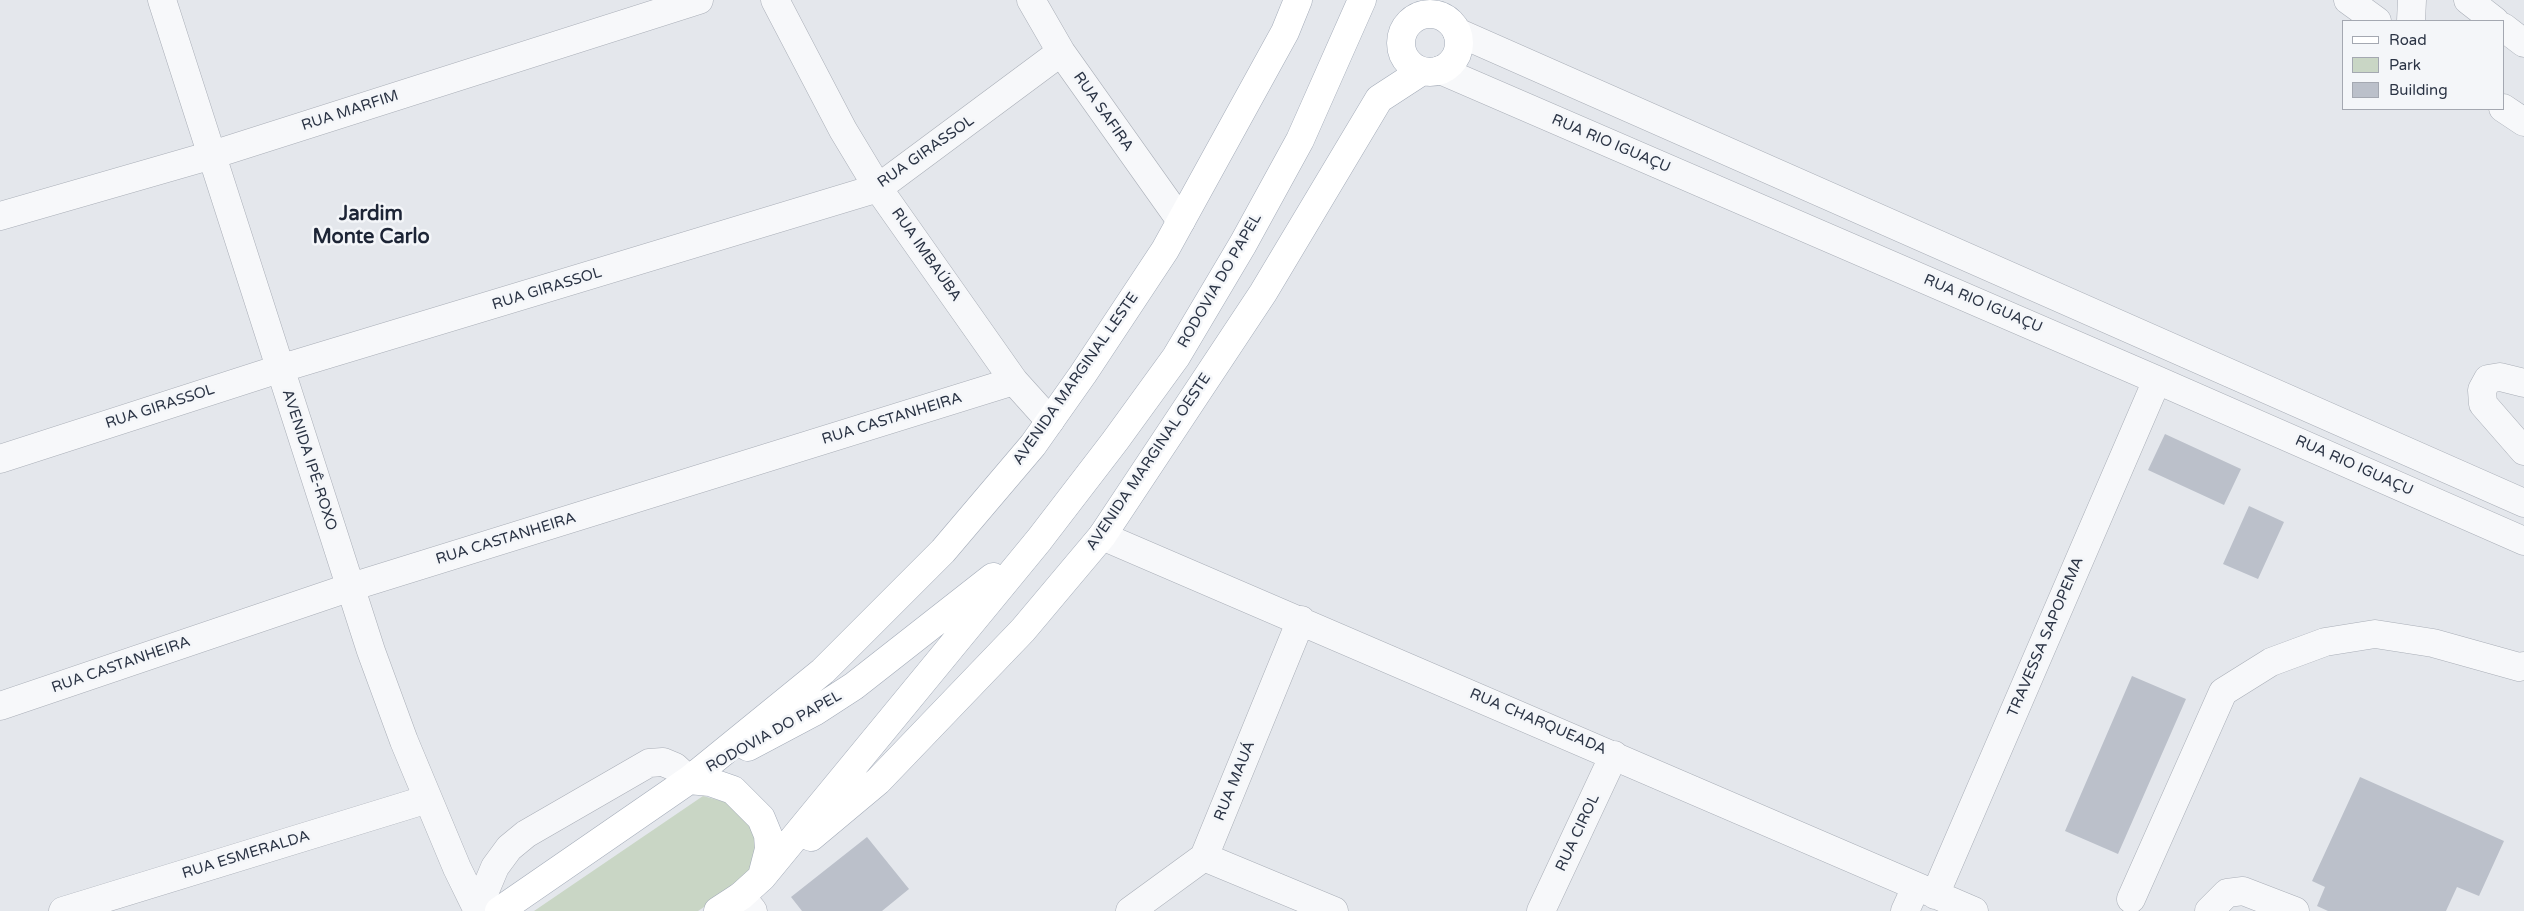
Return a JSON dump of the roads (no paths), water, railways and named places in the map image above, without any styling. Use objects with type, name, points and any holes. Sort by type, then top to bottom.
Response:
[{"type":"main road","name":"AVENIDA MARGINAL LESTE","points":[[689,780],[822,671],[843,651],[943,551],[1033,445],[1165,250],[1285,32],[1298,0]]},
{"type":"main road","points":[[1329,78],[1343,0]]},
{"type":"main road","name":"RODOVIA DO PAPEL","points":[[718,911],[747,903],[762,877],[1039,540],[1115,441],[1176,357],[1243,244],[1296,148],[1329,78],[1362,0]]},
{"type":"main road","points":[[1415,0],[1400,44],[1402,53],[1414,67],[1431,70]]},
{"type":"main road","points":[[1405,27],[1419,16],[1428,14],[1450,17]]},
{"type":"main road","name":"AVENIDA MARGINAL OESTE","points":[[762,877],[878,781],[1023,630],[1102,536],[1263,292],[1379,99],[1454,59],[1458,50],[1450,17]]},
{"type":"main road","name":"RODOVIA DO PAPEL","points":[[485,911],[689,780],[814,712],[854,686],[921,636],[1039,540]]},
{"type":"main road","points":[[689,780],[710,782],[733,790],[761,818],[768,835],[769,849],[762,877]]},
{"type":"street","name":"AVENIDA IPÊ-ROXO","points":[[162,0],[279,369],[352,587],[371,652],[428,799],[485,911]]},
{"type":"street","name":"RUA MARFIM","points":[[0,216],[212,155],[699,0]]},
{"type":"street","name":"RUA IMBAÚBA","points":[[774,0],[843,130],[878,188],[1014,381],[1050,420]]},
{"type":"street","name":"RUA SAFIRA","points":[[1031,0],[1061,52],[1181,220]]},
{"type":"street","points":[[2348,0],[2376,20]]},
{"type":"street","points":[[2411,20],[2412,0]]},
{"type":"street","points":[[2468,0],[2494,20]]},
{"type":"street","points":[[1450,17],[2524,503]]},
{"type":"street","points":[[2504,28],[2524,43]]},
{"type":"street","name":"RUA GIRASSOL","points":[[0,459],[279,369],[878,188],[1061,52]]},
{"type":"street","name":"RUA RIO IGUAÇU","points":[[1431,70],[2157,380],[2524,541]]},
{"type":"street","points":[[2504,109],[2524,122]]},
{"type":"street","points":[[2524,384],[2500,377],[2488,379],[2482,390],[2483,404],[2524,451]]},
{"type":"street","name":"TRAVESSA SAPOPEMA","points":[[1905,911],[1925,891],[2157,380]]},
{"type":"street","name":"RUA CASTANHEIRA","points":[[0,706],[352,587],[1014,381]]},
{"type":"street","name":"RUA CHARQUEADA","points":[[1102,536],[1974,911]]},
{"type":"street","name":"RUA MAUÁ","points":[[1204,857],[1300,620]]},
{"type":"street","points":[[2131,899],[2223,692],[2271,662],[2325,642],[2375,634],[2433,643],[2519,667],[2524,666]]},
{"type":"street","name":"RUA CIROL","points":[[1541,911],[1614,755]]},
{"type":"street","points":[[485,911],[495,867],[510,848],[526,834],[649,763],[663,762],[675,767],[689,780]]},
{"type":"street","name":"RUA ESMERALDA","points":[[63,911],[428,799]]},
{"type":"street","points":[[1130,911],[1204,857],[1334,911]]},
{"type":"street","points":[[2209,911],[2227,893],[2243,891],[2296,911]]},
{"type":"district","name":"Jardim Monte Carlo","points":[[371,226]]}]
